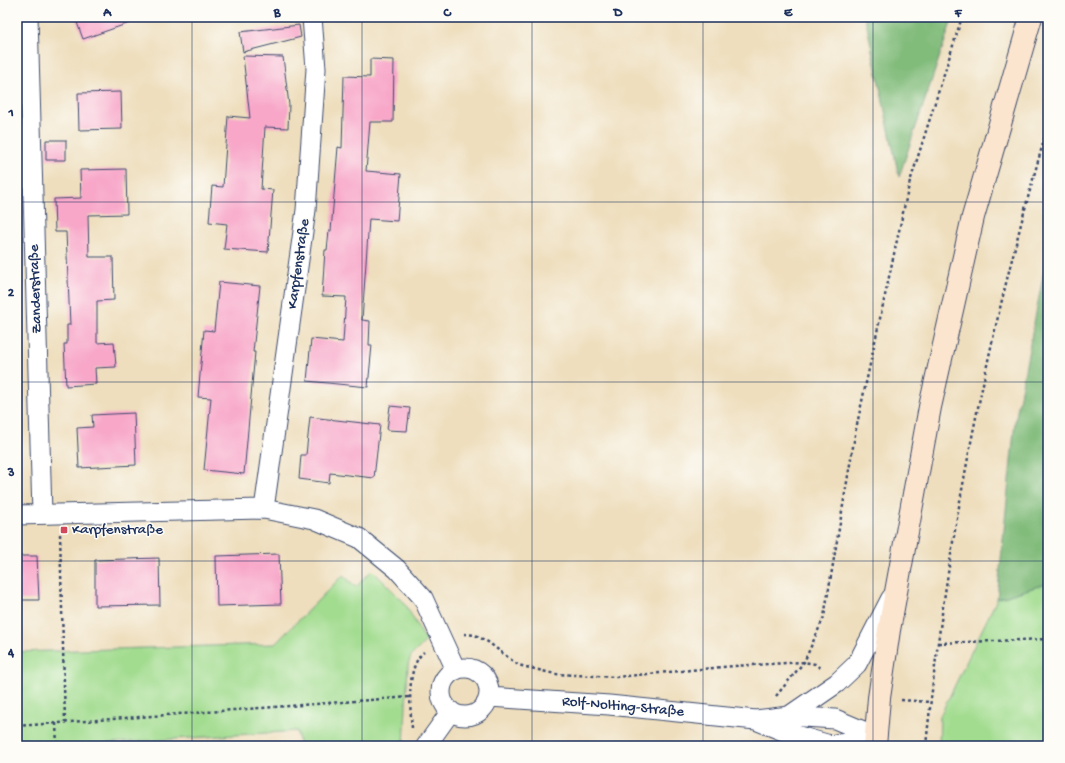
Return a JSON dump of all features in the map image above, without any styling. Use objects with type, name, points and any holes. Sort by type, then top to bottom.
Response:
[{"type":"main road","points":[[875,741],[879,698],[896,588],[930,407],[973,217],[1031,17]]},
{"type":"street","name":"Zanderstraße","points":[[28,17],[50,514]]},
{"type":"street","name":"Karpfenstraße","points":[[264,509],[306,210],[316,69],[312,17]]},
{"type":"street","points":[[17,514],[264,509],[314,519],[359,538],[397,569],[423,598],[456,670]]},
{"type":"street","name":"Rolf-Nolting-Straße","points":[[789,716],[837,683],[857,664],[896,588]]},
{"type":"street","points":[[464,668],[473,669],[481,674],[488,684],[488,697],[485,706],[478,712],[469,716],[460,715],[451,711],[442,700],[441,693],[445,679],[456,670],[464,668]]},
{"type":"street","name":"Rolf-Nolting-Straße","points":[[488,697],[609,705],[756,720],[789,716],[835,719],[875,741]]},
{"type":"street","points":[[419,741],[451,711]]},
{"type":"street","name":"Rolf-Nolting-Straße","points":[[756,720],[788,733],[830,745],[875,741]]},
{"type":"path","points":[[756,720],[804,662],[824,617],[856,429],[909,186],[962,17]]},
{"type":"path","points":[[926,746],[938,643],[969,447],[1020,224],[1048,126]]},
{"type":"path","points":[[50,514],[65,722]]},
{"type":"path","points":[[419,741],[410,697],[414,666],[421,655],[441,640],[462,634],[475,635],[488,642],[518,664],[555,674],[616,677],[734,666],[804,662]]},
{"type":"path","points":[[938,643],[1048,639]]},
{"type":"path","points":[[17,726],[410,697]]},
{"type":"path","points":[[56,723],[57,746]]},
{"type":"green space","points":[[865,17],[953,17],[899,177]]},
{"type":"green space","points":[[1048,250],[1048,583],[997,599],[1015,422]]},
{"type":"green space","points":[[372,570],[404,602],[426,641],[411,656],[408,665],[404,746],[300,746],[297,731],[67,746],[17,746],[17,652],[275,644],[343,575],[356,587]]},
{"type":"green space","points":[[1048,583],[1048,746],[939,746],[940,716],[997,599]]},
{"type":"building","points":[[75,17],[138,17],[138,20],[83,39]]},
{"type":"building","points":[[299,25],[301,37],[243,52],[240,32]]},
{"type":"building","points":[[243,56],[283,57],[289,105],[288,128],[265,127],[261,189],[273,190],[268,252],[224,249],[227,224],[209,222],[212,186],[223,187],[228,116],[250,118]]},
{"type":"building","points":[[370,59],[394,60],[393,122],[370,122],[366,171],[401,174],[397,221],[369,219],[362,320],[370,321],[369,345],[372,345],[368,387],[307,381],[311,339],[343,342],[346,297],[322,296],[325,250],[327,250],[329,231],[331,231],[338,147],[342,148],[344,76],[370,77]]},
{"type":"building","points":[[121,92],[122,129],[79,130],[78,93]]},
{"type":"building","points":[[46,140],[66,140],[66,160],[46,160]]},
{"type":"building","points":[[126,169],[127,214],[88,215],[89,257],[113,257],[114,300],[97,301],[97,343],[114,342],[116,367],[95,368],[96,384],[66,386],[64,344],[67,344],[67,325],[70,325],[66,232],[55,232],[54,199],[81,198],[80,170]]},
{"type":"building","points":[[219,282],[260,286],[253,352],[255,352],[244,474],[204,470],[211,398],[198,397],[204,330],[214,331]]},
{"type":"building","points":[[390,406],[410,408],[407,431],[387,430]]},
{"type":"building","points":[[134,413],[136,465],[79,468],[77,428],[93,427],[92,415]]},
{"type":"building","points":[[310,417],[380,425],[374,478],[330,473],[329,483],[299,479],[301,455],[306,455]]},
{"type":"building","points":[[279,554],[281,604],[217,606],[216,556]]},
{"type":"building","points":[[17,556],[37,556],[39,600],[17,600]]},
{"type":"building","points":[[159,558],[160,605],[95,606],[95,560]]},
{"type":"place","name":"Karpfenstraße","points":[[64,530]]}]
